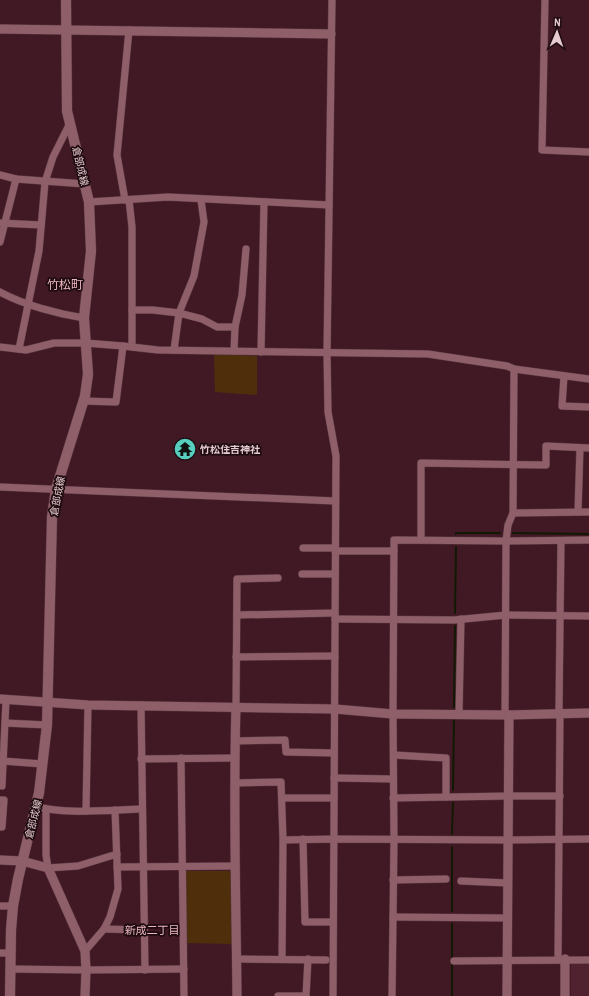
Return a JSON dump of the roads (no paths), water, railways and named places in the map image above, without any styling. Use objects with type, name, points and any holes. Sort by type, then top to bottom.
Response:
[{"type":"main road","name":"倉部成線","points":[[10,996],[14,906],[22,860],[39,793],[47,725],[52,517],[56,489],[83,401],[88,374],[84,318],[91,251],[89,202],[67,111],[66,0]]},
{"type":"street","points":[[332,0],[331,156],[327,353],[328,412],[336,456],[333,996]]},
{"type":"street","points":[[545,0],[542,150],[589,152]]},
{"type":"street","points":[[0,29],[331,34]]},
{"type":"street","points":[[129,30],[117,155],[132,228],[132,347]]},
{"type":"street","points":[[19,349],[39,252],[45,182],[53,157],[70,123]]},
{"type":"street","points":[[0,175],[16,179],[85,184]]},
{"type":"street","points":[[0,242],[2,223],[16,179]]},
{"type":"street","points":[[89,202],[168,197],[201,200],[329,205]]},
{"type":"street","points":[[174,350],[179,313],[194,276],[204,222],[201,200]]},
{"type":"street","points":[[261,352],[264,202]]},
{"type":"street","points":[[2,223],[41,225]]},
{"type":"street","points":[[234,351],[236,328],[242,295],[246,250]]},
{"type":"street","points":[[0,292],[28,304],[69,316],[84,318]]},
{"type":"street","points":[[132,310],[153,310],[179,313],[202,319],[217,327],[236,328]]},
{"type":"street","points":[[0,347],[26,350],[54,343],[85,343],[158,350],[428,354],[589,380]]},
{"type":"street","points":[[83,401],[116,402],[123,346]]},
{"type":"street","points":[[507,996],[509,796],[506,541],[508,525],[513,512],[514,369]]},
{"type":"street","points":[[564,376],[562,406],[589,407]]},
{"type":"street","points":[[421,540],[421,462],[546,465],[546,446],[589,448]]},
{"type":"street","points":[[578,512],[580,448]]},
{"type":"street","points":[[0,487],[335,501]]},
{"type":"street","points":[[513,512],[589,512]]},
{"type":"street","points":[[392,996],[394,840],[394,540],[589,540]]},
{"type":"street","points":[[561,541],[559,708],[561,959],[565,996]]},
{"type":"street","points":[[303,548],[394,551]]},
{"type":"street","points":[[302,574],[335,574]]},
{"type":"street","points":[[237,996],[234,758],[237,579],[278,578]]},
{"type":"street","points":[[237,615],[335,616],[393,620],[461,619],[506,615],[589,616]]},
{"type":"street","points":[[459,714],[461,619]]},
{"type":"street","points":[[236,657],[335,656]]},
{"type":"street","points":[[2,786],[2,741],[5,723],[3,700],[88,705],[335,708],[393,714],[507,715],[589,713]]},
{"type":"street","points":[[86,811],[88,705]]},
{"type":"street","points":[[141,705],[144,970]]},
{"type":"street","points":[[5,723],[47,725]]},
{"type":"street","points":[[235,741],[285,740],[286,752],[334,753]]},
{"type":"street","points":[[394,755],[446,758],[446,797]]},
{"type":"street","points":[[181,758],[184,996]]},
{"type":"street","points":[[141,759],[234,758]]},
{"type":"street","points":[[3,761],[42,764]]},
{"type":"street","points":[[334,778],[393,779]]},
{"type":"street","points":[[235,782],[281,782],[284,840],[282,959]]},
{"type":"street","points":[[393,798],[560,796]]},
{"type":"street","points":[[282,798],[334,798]]},
{"type":"street","points":[[0,800],[4,800],[2,827],[0,827]]},
{"type":"street","points":[[36,806],[46,810],[86,811],[142,809]]},
{"type":"street","points":[[46,810],[46,855],[48,868],[85,951],[85,996]]},
{"type":"street","points":[[85,951],[104,929],[110,917],[118,889],[115,810]]},
{"type":"street","points":[[303,839],[305,922],[333,922]]},
{"type":"street","points":[[284,840],[589,839]]},
{"type":"street","points":[[0,860],[22,860],[48,868],[78,866],[117,854]]},
{"type":"street","points":[[117,867],[235,866]]},
{"type":"street","points":[[393,880],[446,879]]},
{"type":"street","points":[[461,881],[507,882]]},
{"type":"street","points":[[0,906],[14,906]]},
{"type":"street","points":[[393,917],[507,918]]},
{"type":"street","points":[[104,929],[143,930]]},
{"type":"street","points":[[0,954],[11,953]]},
{"type":"street","points":[[237,959],[326,960]]},
{"type":"street","points":[[278,996],[306,996],[308,959]]},
{"type":"street","points":[[454,961],[561,959],[589,960]]},
{"type":"street","points":[[10,969],[184,969]]},
{"type":"waterway","points":[[456,534],[500,533]]},
{"type":"waterway","points":[[513,533],[589,534]]},
{"type":"waterway","points":[[455,613],[456,547]]},
{"type":"waterway","points":[[454,707],[455,626]]},
{"type":"waterway","points":[[453,790],[454,720]]},
{"type":"waterway","points":[[452,834],[453,803]]},
{"type":"waterway","points":[[452,847],[452,911]]},
{"type":"waterway","points":[[452,924],[452,996]]},
{"type":"place","name":"竹松住吉神社","points":[[185,449]]},
{"type":"district","name":"竹松町","points":[[65,285]]},
{"type":"district","name":"新成二丁目","points":[[152,930]]}]
